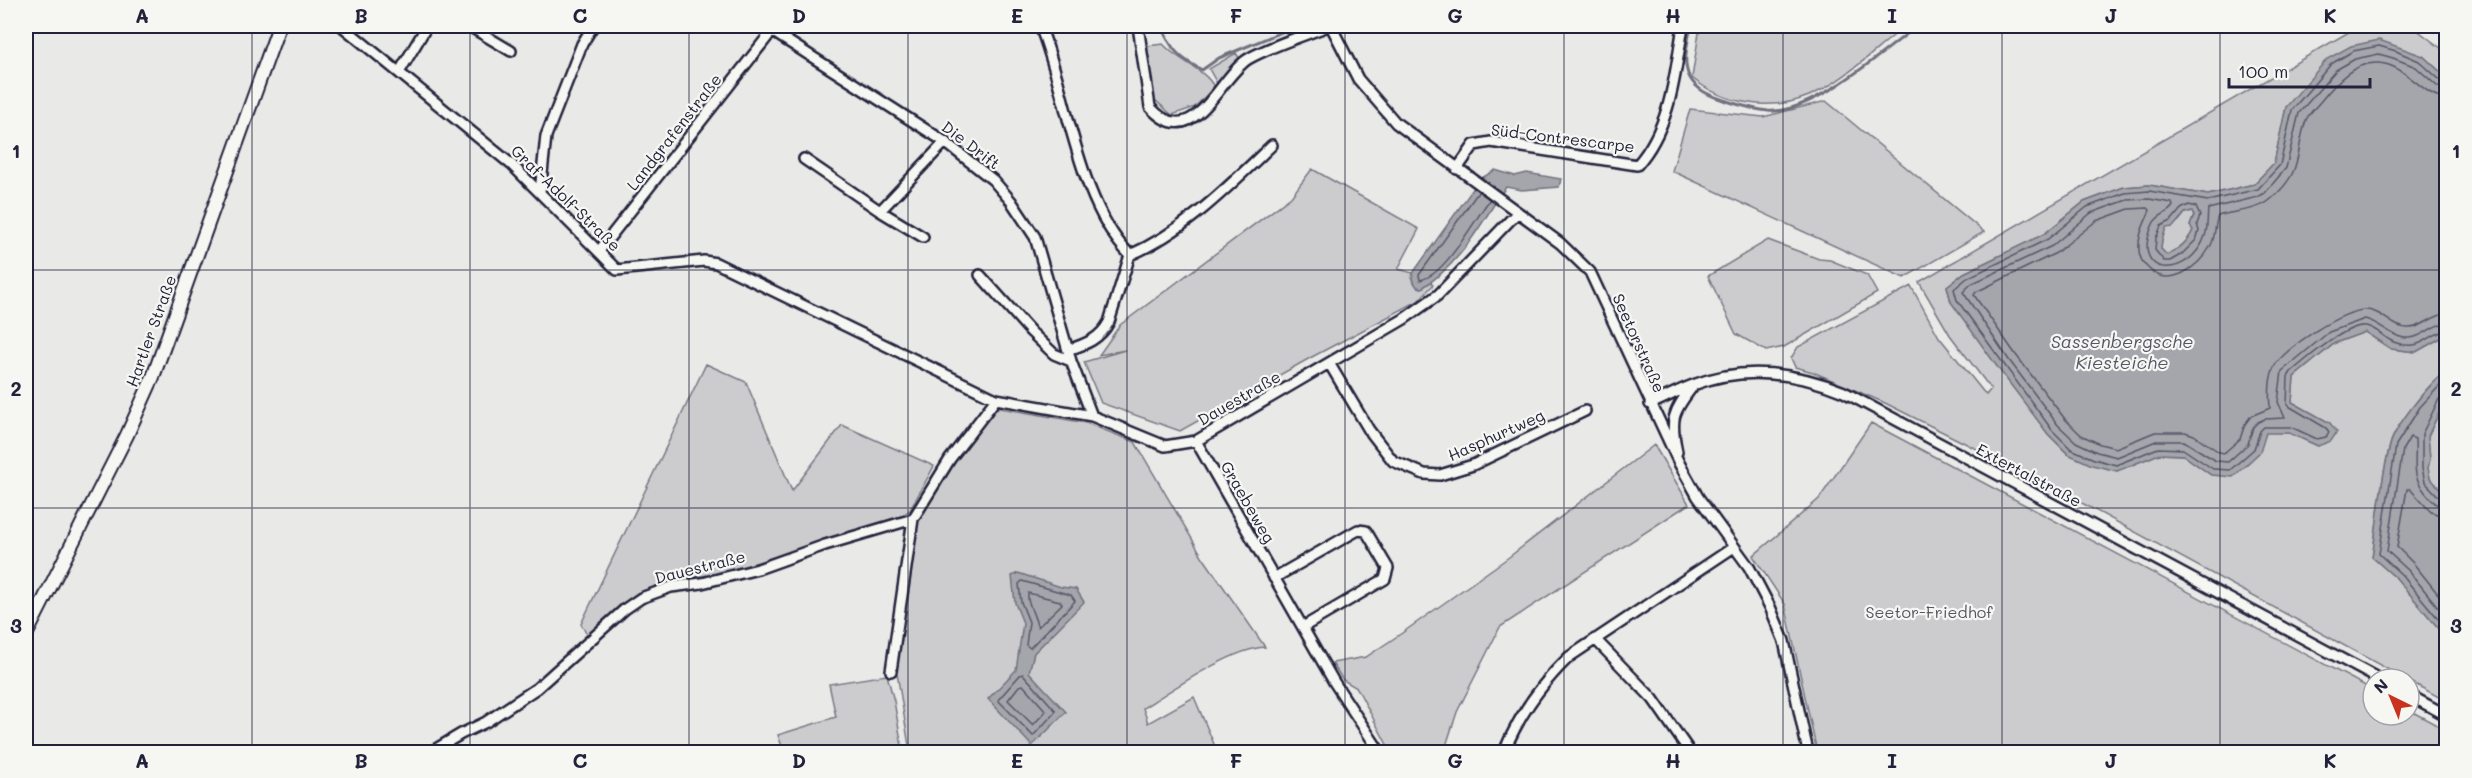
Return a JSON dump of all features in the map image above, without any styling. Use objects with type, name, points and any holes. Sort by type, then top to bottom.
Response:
[{"type":"main road","name":"Hartler Straße","points":[[26,635],[127,435],[153,377],[279,26]]},
{"type":"street","name":"Graf-Adolf-Straße","points":[[342,26],[484,140],[540,192],[617,270],[704,261],[717,263],[996,399]]},
{"type":"street","points":[[400,71],[428,26]]},
{"type":"street","points":[[469,26],[511,51]]},
{"type":"street","points":[[540,192],[546,136],[582,45],[593,26]]},
{"type":"street","points":[[1040,26],[1091,194],[1116,242],[1130,255]]},
{"type":"street","points":[[1138,26],[1142,39],[1150,107],[1158,116],[1179,122],[1192,118],[1207,106],[1246,60],[1330,26]]},
{"type":"street","name":"Seetorstraße","points":[[1330,26],[1358,79],[1383,109],[1409,134],[1560,243],[1590,272],[1679,463],[1698,497],[1749,567],[1770,607],[1784,641],[1808,753]]},
{"type":"street","name":"Süd-Contrescarpe","points":[[1457,169],[1474,146],[1491,142],[1637,165],[1647,154],[1664,121],[1683,26]]},
{"type":"street","name":"Die Drift","points":[[768,28],[945,142],[993,180],[1011,201],[1035,237],[1071,361],[1092,417]]},
{"type":"street","name":"Landgrafenstraße","points":[[599,251],[768,28]]},
{"type":"street","points":[[880,211],[945,142]]},
{"type":"street","points":[[1068,350],[1090,343],[1103,332],[1109,322],[1130,255],[1153,245],[1189,219],[1224,191],[1272,145]]},
{"type":"street","points":[[804,159],[880,211],[923,237]]},
{"type":"street","name":"Dauestraße","points":[[996,399],[1092,417],[1165,446],[1196,441],[1404,320],[1438,295],[1518,212]]},
{"type":"street","points":[[980,275],[1054,354],[1071,361]]},
{"type":"street","name":"Hasphurtweg","points":[[1329,363],[1369,430],[1393,461],[1424,474],[1440,475],[1473,465],[1585,411]]},
{"type":"street","name":"Extertalstraße","points":[[1650,404],[1694,384],[1741,373],[1782,373],[1814,380],[1844,392],[2361,669]]},
{"type":"street","points":[[1679,463],[1671,427],[1673,415],[1694,384]]},
{"type":"street","points":[[891,671],[913,519],[950,459],[996,399]]},
{"type":"street","name":"Graebeweg","points":[[1196,441],[1334,682],[1380,753]]},
{"type":"street","name":"Dauestraße","points":[[431,753],[461,734],[486,722],[537,688],[625,609],[641,598],[671,587],[702,583],[758,568],[913,519]]},
{"type":"street","points":[[1274,578],[1358,530],[1366,531],[1382,555],[1388,568],[1385,579],[1303,627]]},
{"type":"street","points":[[1504,753],[1513,730],[1546,679],[1569,657],[1734,547]]},
{"type":"street","points":[[1594,639],[1653,699],[1690,753]]},
{"type":"street","points":[[2421,701],[2446,715]]},
{"type":"green space","points":[[1700,26],[1906,26],[1822,90],[1794,101],[1763,104],[1748,103],[1718,94],[1692,78]]},
{"type":"green space","points":[[2359,26],[2412,26],[2446,52],[2446,77],[2423,56],[2286,107],[2274,163],[2254,184],[2208,195],[2149,185],[2124,187],[2084,202],[2044,234],[1964,273],[1947,286],[1951,302],[2048,434],[2068,454],[2117,471],[2159,454],[2183,455],[2211,475],[2259,452],[2265,432],[2289,433],[2318,446],[2330,423],[2292,402],[2294,377],[2335,343],[2365,332],[2391,349],[2416,352],[2446,335],[2446,372],[2431,385],[2414,406],[2398,427],[2390,445],[2381,487],[2372,557],[2397,579],[2446,637],[2446,701],[2421,687],[2421,667],[2383,667],[2058,490],[1885,403],[1813,372],[1795,367],[1791,358],[1798,347],[1911,286],[1939,337],[1986,395],[1991,389],[1950,335],[1919,282]]},
{"type":"green space","points":[[1163,44],[1205,75],[1214,87],[1195,107],[1172,115],[1154,99],[1147,46]]},
{"type":"green space","points":[[1236,53],[1241,61],[1218,85],[1209,69]]},
{"type":"green space","points":[[1826,101],[1984,232],[1904,278],[1672,171],[1690,109],[1763,117]]},
{"type":"green space","points":[[1312,169],[1419,229],[1398,269],[1413,273],[1412,279],[1422,288],[1431,282],[1433,285],[1418,301],[1180,431],[1101,403],[1084,362],[1125,350],[1099,355],[1120,325],[1291,197]]},
{"type":"green space","points":[[2192,211],[2194,215],[2190,226],[2193,230],[2191,234],[2182,245],[2167,256],[2161,249],[2166,227],[2179,221],[2185,213]]},
{"type":"green space","points":[[1768,240],[1819,259],[1830,260],[1867,275],[1877,293],[1784,347],[1766,351],[1736,334],[1708,276]]},
{"type":"green space","points":[[706,364],[746,382],[792,491],[842,425],[934,466],[910,510],[901,516],[727,572],[671,581],[642,595],[589,638],[581,624]]},
{"type":"green space","points":[[2446,398],[2446,495],[2430,478],[2428,436]]},
{"type":"green space","points":[[1000,408],[1086,423],[1135,442],[1202,556],[1265,647],[1237,654],[1220,662],[1143,708],[1148,723],[1194,697],[1214,744],[1206,752],[910,752],[896,667],[917,523],[962,449],[991,412]]},
{"type":"green space","name":"Seetor-Friedhof","points":[[1871,423],[2361,684],[2361,727],[2421,727],[2421,716],[2446,730],[2446,752],[1817,752],[1785,604],[1753,556],[1819,499]]},
{"type":"green space","points":[[1654,445],[1689,504],[1500,627],[1457,712],[1444,752],[1391,752],[1357,688],[1343,680],[1332,663],[1366,657],[1402,633],[1509,557]]},
{"type":"green space","points":[[887,675],[903,752],[784,752],[778,735],[836,717],[829,684]]},
{"type":"water","name":"Sassenbergsche Kiesteiche","points":[[2379,40],[2423,56],[2446,77],[2446,335],[2416,352],[2391,349],[2365,332],[2335,343],[2294,377],[2292,402],[2330,423],[2337,432],[2331,441],[2318,446],[2289,433],[2266,433],[2260,452],[2233,477],[2211,475],[2183,455],[2159,454],[2117,471],[2092,465],[2068,454],[2048,434],[1998,368],[1951,302],[1947,286],[1964,273],[2044,234],[2084,202],[2124,187],[2149,185],[2208,195],[2254,184],[2274,163],[2286,107],[2327,59],[2351,46]],"holes":[[[2192,211],[2194,216],[2190,226],[2193,230],[2188,238],[2179,248],[2167,255],[2161,249],[2166,228],[2173,227],[2185,213]]]},
{"type":"water","points":[[1495,170],[1515,176],[1527,173],[1561,179],[1559,187],[1522,190],[1506,187],[1449,267],[1422,288],[1417,287],[1412,279],[1413,273],[1480,179]]},
{"type":"water","points":[[2446,372],[2446,398],[2428,436],[2430,459],[2428,468],[2430,478],[2446,495],[2446,637],[2397,579],[2372,557],[2384,473],[2393,438],[2413,406]]},
{"type":"water","points":[[1018,573],[1061,587],[1076,589],[1084,602],[1034,653],[1029,672],[1066,712],[1032,746],[988,699],[1016,670],[1023,623],[1015,603],[1012,576]]},
{"type":"waterway","points":[[1162,26],[1177,52],[1202,70],[1219,58],[1296,26]]},
{"type":"waterway","points":[[1691,26],[1686,68],[1695,84],[1715,97],[1742,106],[1768,111],[1785,110],[1805,103],[1825,92],[1867,65],[1917,26]]}]
